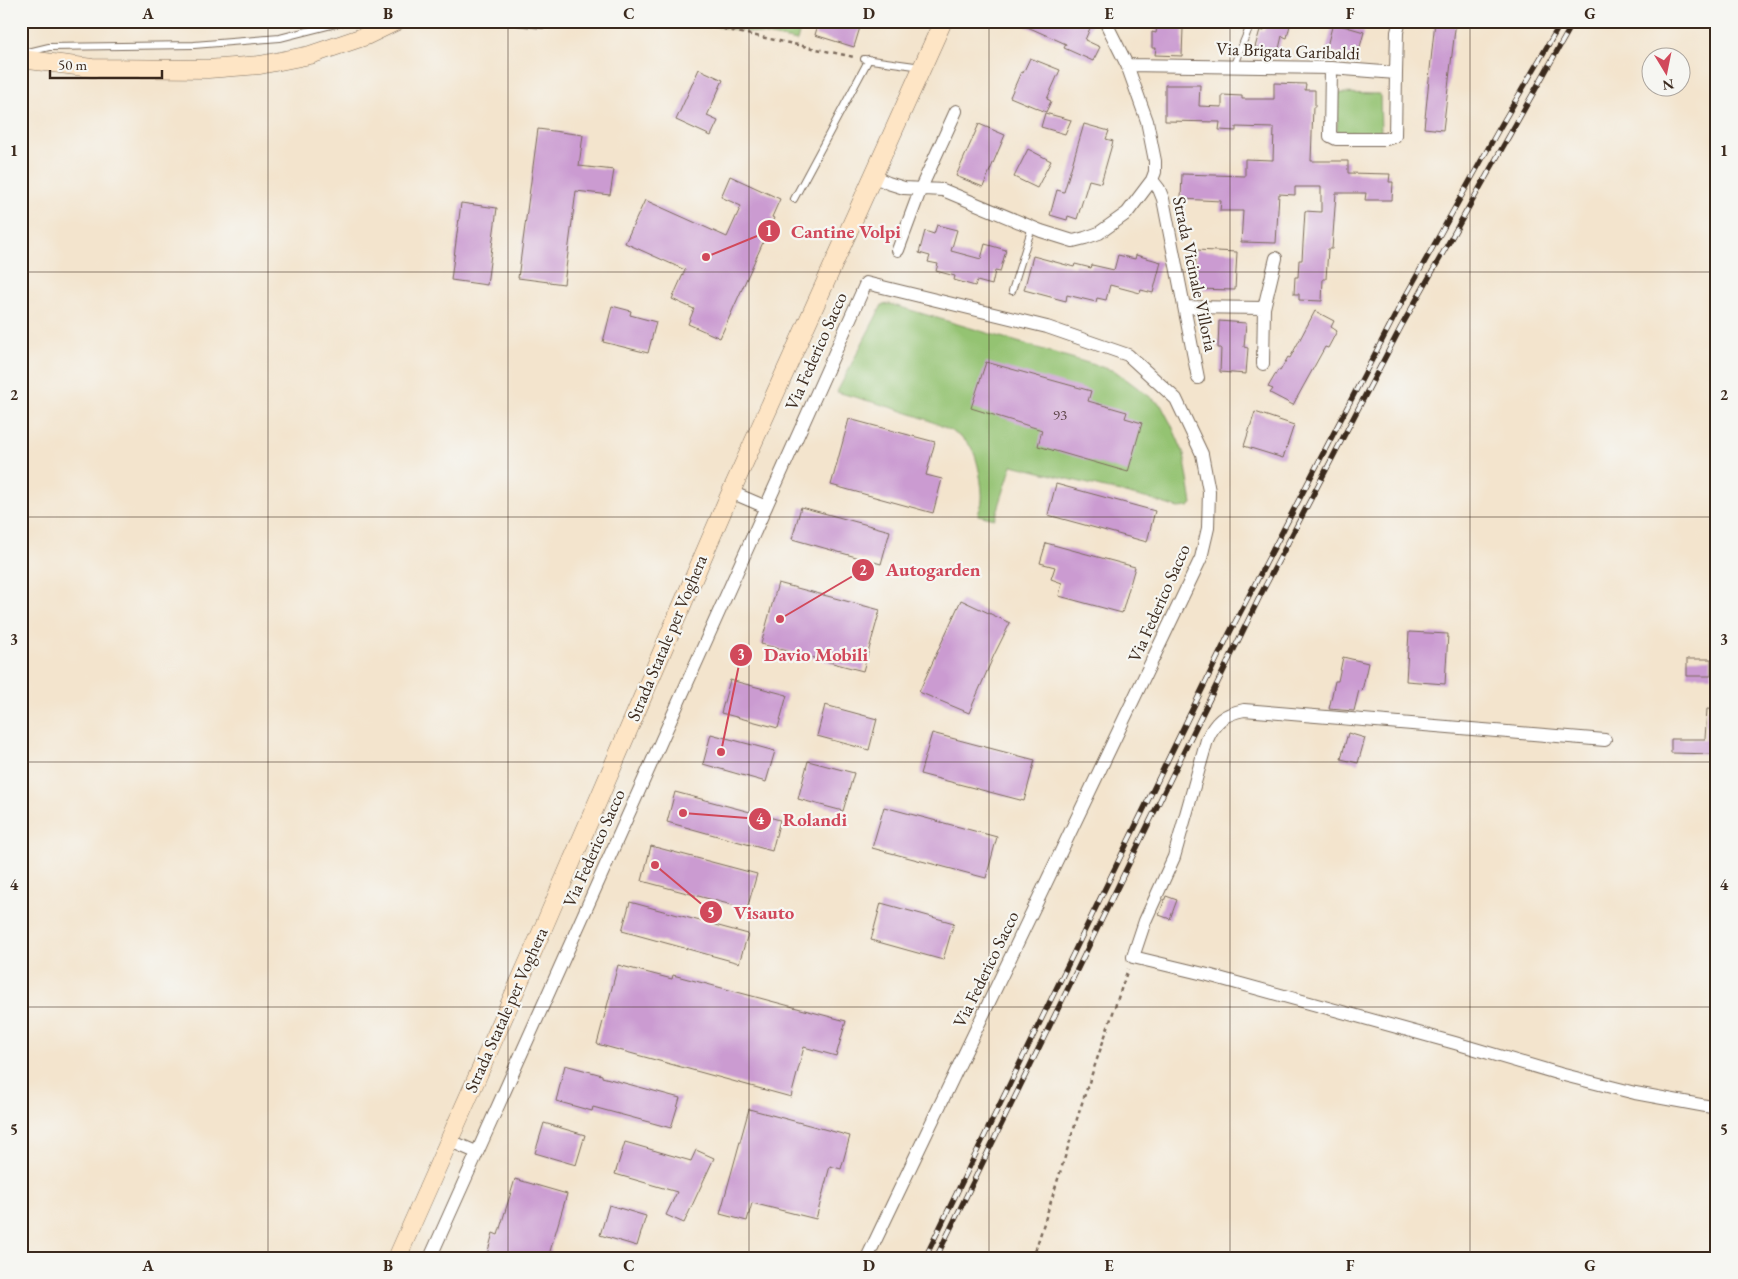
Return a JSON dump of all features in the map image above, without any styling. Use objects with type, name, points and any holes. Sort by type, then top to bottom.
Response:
[{"type":"main road","points":[[21,59],[92,68],[208,68],[260,65],[310,55],[366,36],[397,21]]},
{"type":"main road","name":"Strada Statale per Voghera","points":[[397,1258],[541,933],[731,492],[943,21]]},
{"type":"street","name":"Strada Vicinale Villoria","points":[[873,176],[904,188],[943,190],[1032,227],[1073,240],[1099,233],[1127,213],[1152,180],[1155,172],[1155,161],[1147,121],[1127,65],[1106,21]]},
{"type":"street","points":[[1330,68],[1330,136],[1336,139],[1386,139],[1395,136],[1397,32],[1400,21]]},
{"type":"street","name":"Via Brigata Garibaldi","points":[[1127,65],[1330,68],[1396,73]]},
{"type":"street","points":[[898,250],[921,188],[956,110]]},
{"type":"street","name":"Strada Vicinale Villoria","points":[[1152,180],[1159,189],[1163,199],[1198,378]]},
{"type":"street","points":[[1263,364],[1264,308],[1276,258]]},
{"type":"street","name":"Via Federico Sacco","points":[[430,1258],[866,282],[1047,327],[1128,355],[1176,399],[1202,454],[1208,491],[1208,528],[1201,558],[867,1258]]},
{"type":"street","points":[[1185,307],[1264,308]]},
{"type":"street","points":[[731,492],[766,507]]},
{"type":"street","points":[[1605,740],[1244,710],[1225,715],[1216,722],[1207,740],[1174,857],[1145,922],[1133,957],[1226,980],[1560,1074],[1635,1093],[1717,1108]]},
{"type":"street","points":[[448,1140],[476,1152]]},
{"type":"lane","points":[[21,54],[49,47],[194,45],[280,38],[347,21]]},
{"type":"lane","points":[[507,21],[542,25],[611,23]]},
{"type":"lane","points":[[1233,67],[1252,21]]},
{"type":"lane","points":[[794,199],[866,59],[922,67]]},
{"type":"lane","points":[[1012,291],[1032,227]]},
{"type":"path","points":[[611,23],[714,27],[866,59]]},
{"type":"path","points":[[1034,1258],[1099,1050],[1133,957]]},
{"type":"green space","points":[[680,21],[802,21],[797,41]]},
{"type":"green space","points":[[1338,93],[1380,94],[1381,134],[1337,135]]},
{"type":"green space","points":[[890,304],[1115,371],[1161,405],[1184,454],[1192,504],[1188,507],[1178,508],[1012,465],[995,519],[978,515],[982,504],[982,495],[978,465],[971,447],[961,437],[929,420],[837,392],[882,305]]},
{"type":"building","points":[[819,21],[862,21],[854,47],[815,35]]},
{"type":"building","points":[[1014,21],[1093,21],[1085,40],[1100,47],[1093,61],[1064,48],[1066,44]]},
{"type":"building","points":[[1267,21],[1291,21],[1287,38],[1282,36],[1278,53],[1255,47],[1260,30],[1264,31]]},
{"type":"building","points":[[1435,21],[1456,21],[1443,130],[1424,128]]},
{"type":"building","points":[[1333,23],[1364,32],[1357,58],[1326,50]]},
{"type":"building","points":[[1157,27],[1183,28],[1182,56],[1155,55],[1156,48],[1152,48],[1152,32],[1156,33]]},
{"type":"building","points":[[1030,58],[1060,70],[1047,99],[1051,101],[1046,112],[1010,97],[1021,72],[1023,73]]},
{"type":"building","points":[[699,69],[723,80],[707,116],[718,121],[711,136],[676,120]]},
{"type":"building","points":[[1274,83],[1306,84],[1305,90],[1315,90],[1311,161],[1348,161],[1348,173],[1390,174],[1389,182],[1393,182],[1392,200],[1365,200],[1366,193],[1336,193],[1332,249],[1328,249],[1326,279],[1323,279],[1322,301],[1299,300],[1299,294],[1294,294],[1299,260],[1302,260],[1305,211],[1321,212],[1321,187],[1295,187],[1295,195],[1279,194],[1276,243],[1241,242],[1243,211],[1220,211],[1221,201],[1181,199],[1182,174],[1245,176],[1245,159],[1273,160],[1274,128],[1236,127],[1236,131],[1219,130],[1220,122],[1165,121],[1165,85],[1200,85],[1199,106],[1222,107],[1222,95],[1242,96],[1242,99],[1274,99]]},
{"type":"building","points":[[1045,113],[1071,120],[1065,134],[1041,127]]},
{"type":"building","points":[[979,124],[1005,135],[983,187],[956,176]]},
{"type":"building","points":[[1084,124],[1109,131],[1106,139],[1113,141],[1101,183],[1089,180],[1077,219],[1068,216],[1067,220],[1050,215],[1057,190],[1064,192]]},
{"type":"building","points":[[538,129],[583,135],[579,166],[614,170],[610,195],[576,191],[564,284],[518,278]]},
{"type":"building","points":[[1028,149],[1051,161],[1037,188],[1014,177]]},
{"type":"building","points":[[730,176],[780,199],[772,217],[774,218],[720,338],[688,324],[694,309],[672,299],[685,270],[625,243],[645,200],[727,237],[741,206],[721,197]]},
{"type":"building","points":[[461,203],[497,208],[487,285],[451,280]]},
{"type":"building","points":[[937,225],[957,230],[951,251],[981,259],[985,244],[1006,250],[1000,272],[995,271],[992,285],[977,281],[975,286],[954,280],[955,276],[936,271],[938,264],[928,262],[930,256],[919,253],[925,231],[934,234]]},
{"type":"building","points":[[1196,250],[1237,252],[1235,290],[1195,289]]},
{"type":"building","points":[[1118,255],[1135,259],[1136,255],[1161,262],[1153,293],[1141,290],[1140,293],[1110,285],[1106,300],[1097,298],[1096,302],[1067,295],[1066,301],[1024,290],[1033,256],[1074,267],[1075,264],[1091,268],[1092,265],[1114,270]]},
{"type":"building","points":[[612,306],[631,311],[630,315],[656,322],[648,353],[603,342]]},
{"type":"building","points":[[1315,311],[1334,321],[1331,327],[1337,331],[1328,348],[1325,347],[1293,405],[1270,393],[1273,389],[1268,387],[1278,370],[1280,371],[1288,357],[1290,358]]},
{"type":"building","points":[[1219,321],[1246,323],[1244,347],[1248,348],[1246,374],[1220,372],[1221,348],[1218,348]]},
{"type":"building","points":[[986,362],[1091,391],[1088,401],[1127,412],[1125,418],[1142,423],[1128,472],[1038,446],[1042,430],[971,408]]},
{"type":"building","points":[[1255,412],[1294,425],[1283,458],[1244,446]]},
{"type":"building","points":[[849,419],[935,442],[926,475],[942,479],[933,513],[831,485]]},
{"type":"building","points":[[1056,484],[1155,511],[1147,542],[1048,515]]},
{"type":"building","points":[[801,507],[890,531],[881,564],[792,539]]},
{"type":"building","points":[[1046,543],[1135,567],[1122,613],[1059,596],[1062,583],[1051,579],[1055,567],[1040,563]]},
{"type":"building","points":[[778,583],[880,610],[863,671],[761,644]]},
{"type":"building","points":[[961,600],[1010,623],[969,713],[919,692]]},
{"type":"building","points":[[1409,632],[1448,634],[1445,684],[1406,681]]},
{"type":"building","points":[[1343,657],[1368,663],[1362,691],[1359,690],[1354,711],[1329,709]]},
{"type":"building","points":[[1687,659],[1711,659],[1711,676],[1687,676]]},
{"type":"building","points":[[730,680],[787,695],[778,728],[721,713]]},
{"type":"building","points":[[825,705],[877,719],[869,750],[817,736]]},
{"type":"building","points":[[1707,709],[1717,710],[1717,754],[1671,753],[1671,739],[1705,739]]},
{"type":"building","points":[[932,733],[1035,760],[1024,801],[920,774]]},
{"type":"building","points":[[1348,733],[1365,738],[1358,763],[1341,759]]},
{"type":"building","points":[[711,734],[775,751],[766,782],[703,764]]},
{"type":"building","points":[[808,761],[854,773],[843,811],[798,799]]},
{"type":"building","points":[[675,792],[780,820],[772,851],[667,822]]},
{"type":"building","points":[[884,807],[997,837],[986,878],[872,848]]},
{"type":"building","points":[[651,846],[757,874],[747,909],[642,881]]},
{"type":"building","points":[[1166,896],[1177,900],[1170,919],[1159,915]]},
{"type":"building","points":[[630,902],[748,934],[739,963],[622,931]]},
{"type":"building","points":[[881,903],[954,923],[943,960],[871,940]]},
{"type":"building","points":[[618,965],[672,979],[673,975],[846,1021],[836,1056],[804,1047],[791,1097],[597,1044]]},
{"type":"building","points":[[565,1065],[680,1098],[671,1128],[593,1107],[592,1111],[556,1101]]},
{"type":"building","points":[[749,1109],[850,1136],[841,1169],[830,1166],[816,1219],[752,1203],[747,1221],[720,1214]]},
{"type":"building","points":[[544,1123],[585,1135],[576,1165],[535,1153]]},
{"type":"building","points":[[625,1142],[691,1161],[696,1150],[714,1158],[684,1223],[666,1215],[677,1192],[615,1174]]},
{"type":"building","points":[[515,1179],[567,1194],[548,1258],[486,1258],[493,1233],[498,1235]]},
{"type":"building","points":[[609,1205],[646,1216],[637,1246],[600,1235]]},
{"type":"railway","points":[[925,1258],[1230,632],[1401,304],[1562,21]]},
{"type":"railway","points":[[936,1258],[1261,594],[1401,327],[1574,21]]},
{"type":"place","name":"Cantine Volpi","points":[[706,257]]},
{"type":"place","name":"Autogarden","points":[[780,619]]},
{"type":"place","name":"Davio Mobili","points":[[721,752]]},
{"type":"place","name":"Rolandi","points":[[683,813]]},
{"type":"place","name":"Visauto","points":[[655,865]]}]
